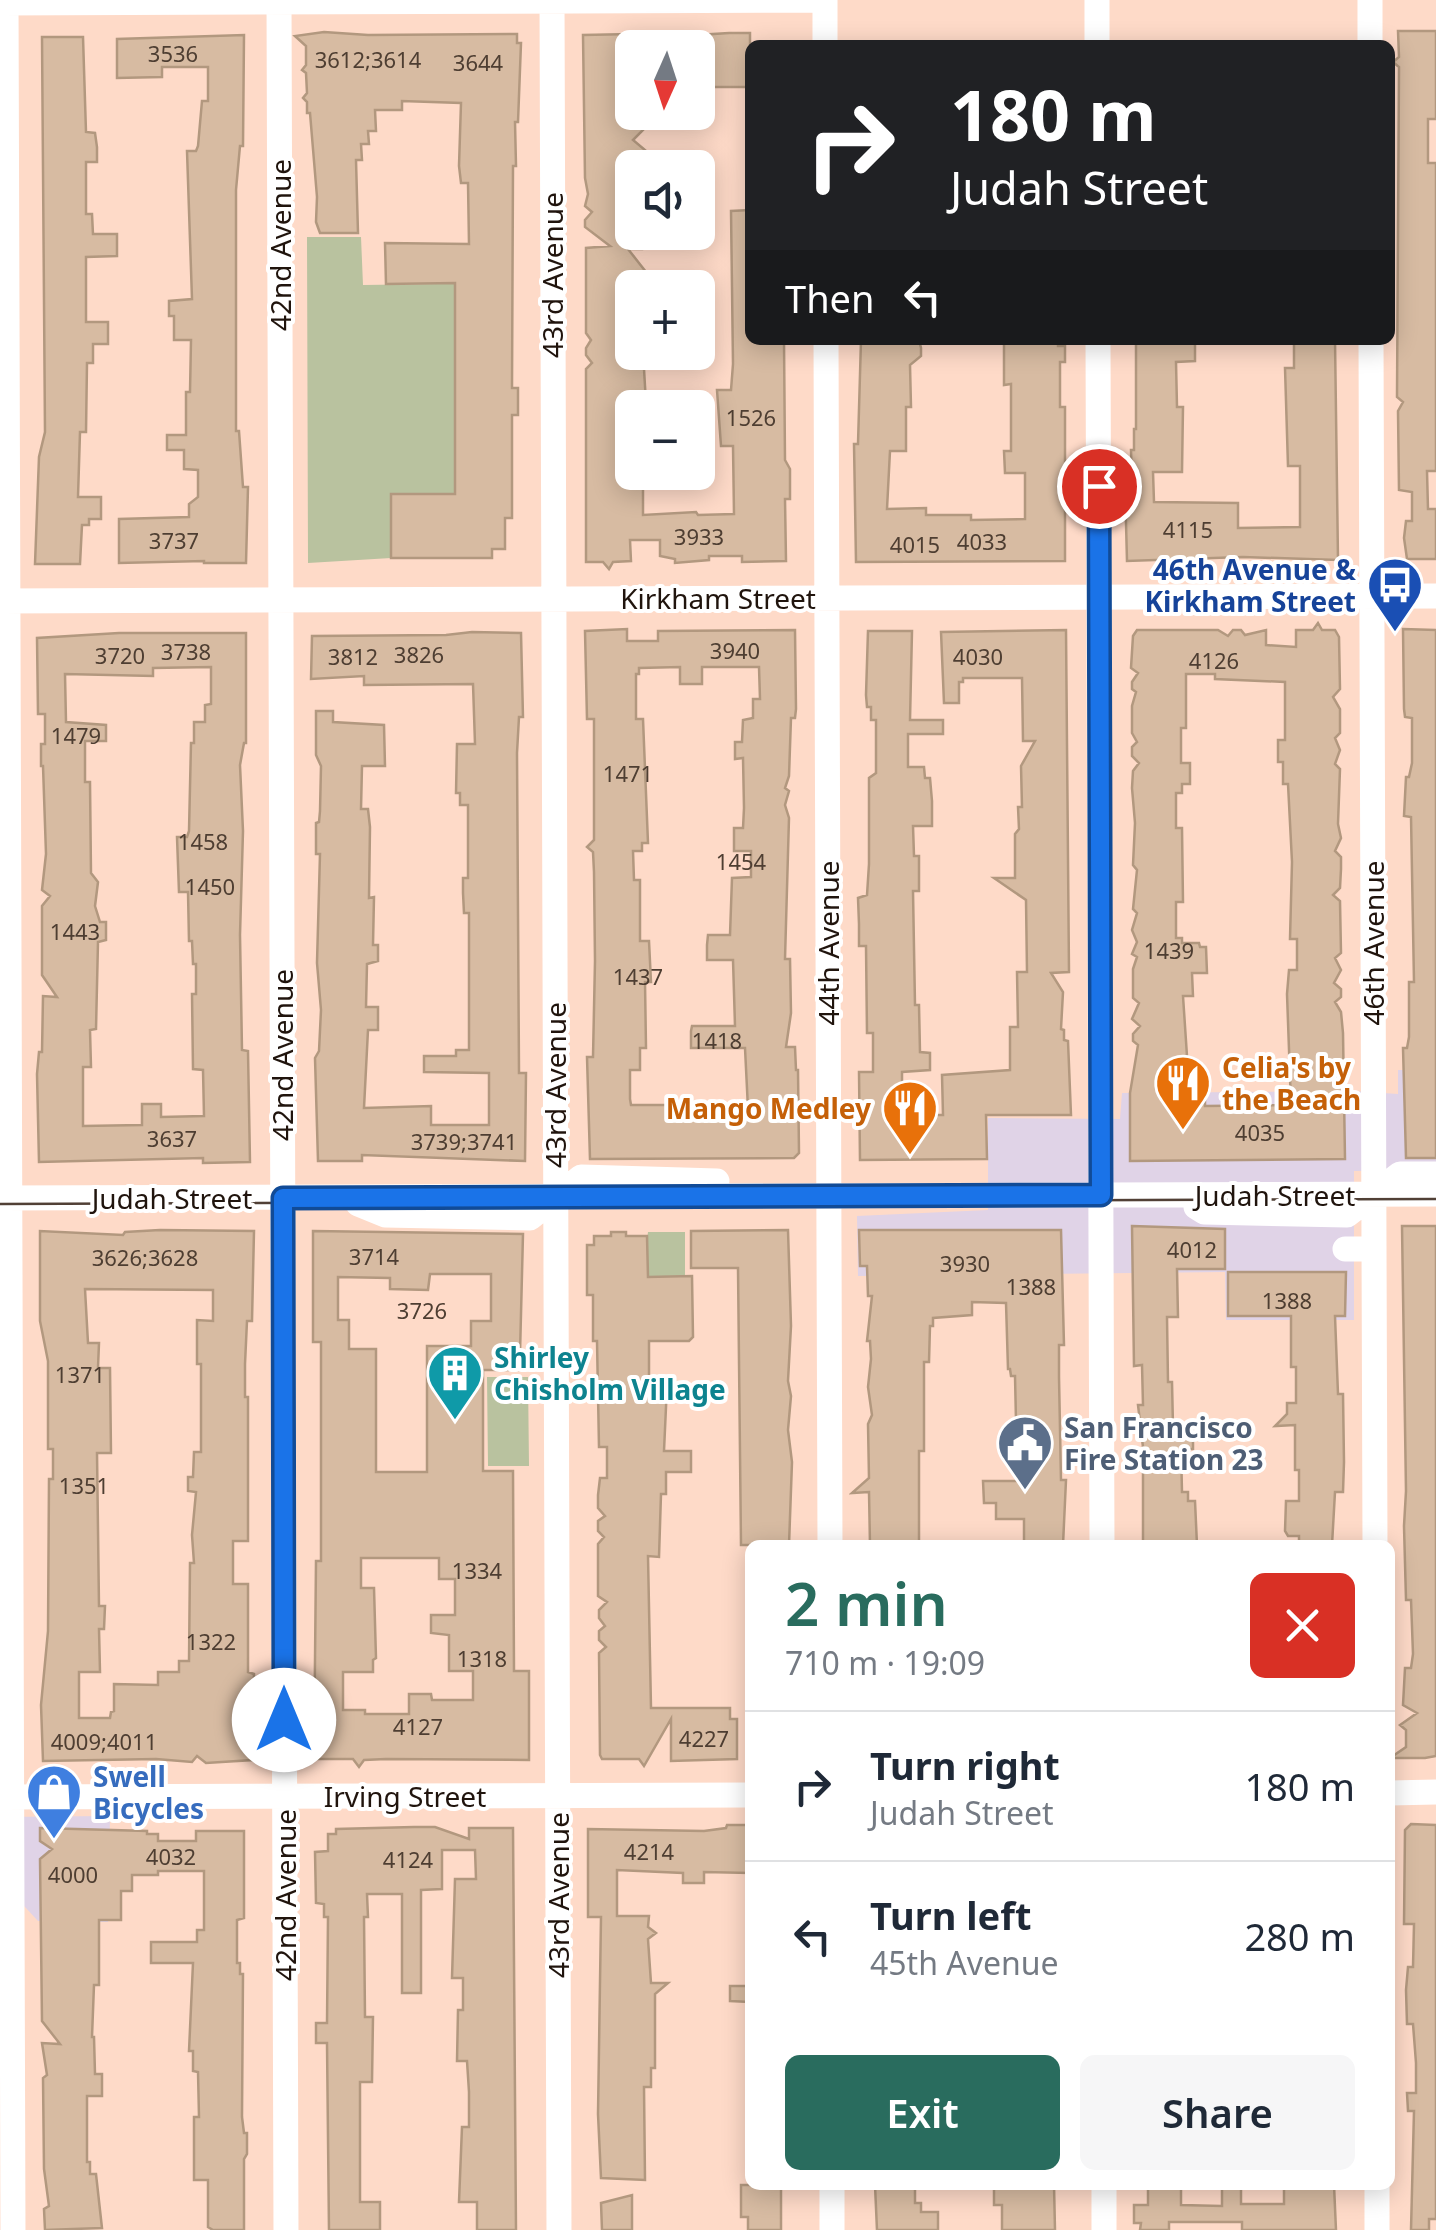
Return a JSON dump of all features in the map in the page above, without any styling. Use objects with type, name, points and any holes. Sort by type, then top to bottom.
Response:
[{"type":"street","name":"43rd Avenue","points":[[552,0],[559,2230]]},
{"type":"street","points":[[13,2230],[6,1797],[4,2],[825,0],[825,40]]},
{"type":"street","points":[[1097,0],[1097,40]]},
{"type":"street","points":[[1370,0],[1370,40]]},
{"type":"street","name":"42nd Avenue","points":[[279,1],[286,2230]]},
{"type":"street","name":"44th Avenue","points":[[826,345],[830,1540]]},
{"type":"street","points":[[1098,345],[1102,1540]]},
{"type":"street","name":"46th Avenue","points":[[1371,345],[1375,1540]]},
{"type":"street","name":"Kirkham Street","points":[[4,601],[1436,596]]},
{"type":"street","name":"Judah Street","points":[[1177,1195],[1204,1212],[1237,1219],[1347,1214],[1400,1174],[1436,1174]]},
{"type":"street","name":"Judah Street","points":[[5,1198],[1436,1194]]},
{"type":"street","points":[[1345,1250],[1374,1249]]},
{"type":"street","points":[[1395,1793],[1436,1792]]},
{"type":"street","name":"Irving Street","points":[[6,1797],[745,1795]]},
{"type":"street","points":[[832,2190],[832,2230]]},
{"type":"street","points":[[1104,2190],[1104,2230]]},
{"type":"street","points":[[1377,2190],[1377,2230]]},
{"type":"shaded area","points":[[1398,1070],[1436,1070],[1436,1170],[1354,1171],[1354,1320],[1226,1320],[1225,1272],[858,1276],[857,1216],[988,1210],[988,1118],[1120,1119],[1122,1093],[1398,1094]]},
{"type":"shaded area","points":[[110,1816],[108,1922],[38,1921],[0,1880],[0,1817]]},
{"type":"green space","points":[[307,237],[361,237],[363,285],[436,284],[436,243],[455,244],[455,494],[391,494],[391,558],[308,563]]},
{"type":"green space","points":[[648,1232],[685,1232],[685,1276],[642,1277]]},
{"type":"green space","points":[[487,1377],[528,1377],[529,1466],[488,1466]]},
{"type":"building","points":[[1398,31],[1436,31],[1436,119],[1428,119],[1428,163],[1436,163],[1436,471],[1427,471],[1428,509],[1436,509],[1436,559],[1407,559],[1404,538],[1406,521],[1412,521],[1412,492],[1399,490],[1398,411],[1403,402],[1397,397],[1399,67],[1395,60],[1399,57]]},
{"type":"building","points":[[324,32],[517,34],[517,43],[521,43],[513,166],[512,388],[518,388],[518,415],[512,415],[512,518],[505,518],[505,549],[492,549],[492,558],[391,558],[391,494],[455,494],[455,283],[386,284],[385,243],[469,244],[468,183],[461,183],[459,166],[461,103],[402,101],[402,110],[375,110],[376,131],[368,131],[369,144],[361,144],[362,160],[356,160],[358,233],[320,233],[316,222],[310,113],[303,98],[307,93],[306,73],[302,70],[306,65],[306,46],[295,36]]},
{"type":"building","points":[[750,33],[750,40],[745,40],[745,87],[715,87],[715,34]]},
{"type":"building","points":[[615,34],[615,130],[643,130],[633,140],[645,150],[615,150],[615,250],[629,250],[644,270],[615,270],[615,370],[644,370],[645,390],[615,390],[615,490],[643,490],[643,515],[734,514],[733,446],[721,446],[717,390],[731,390],[731,211],[745,210],[745,345],[784,345],[785,460],[790,469],[790,499],[785,499],[786,561],[742,562],[742,556],[709,556],[709,560],[675,563],[675,559],[660,556],[660,540],[630,540],[631,561],[613,562],[609,569],[603,562],[586,562],[586,369],[592,363],[586,355],[591,340],[586,333],[586,248],[610,246],[585,227],[592,212],[585,206],[583,35]]},
{"type":"building","points":[[244,35],[243,146],[236,190],[236,431],[243,487],[248,487],[246,563],[119,563],[119,519],[189,517],[189,504],[198,497],[198,470],[184,469],[184,450],[167,450],[167,435],[186,435],[191,340],[174,340],[174,316],[169,316],[169,301],[192,299],[187,151],[196,151],[198,146],[202,101],[208,101],[208,67],[162,67],[162,77],[117,78],[117,39]]},
{"type":"building","points":[[42,37],[83,37],[86,132],[95,133],[97,147],[97,162],[86,162],[86,214],[92,214],[93,234],[117,234],[117,256],[86,257],[86,322],[108,322],[108,344],[93,344],[93,363],[87,363],[86,432],[80,432],[78,497],[101,497],[101,519],[89,519],[89,525],[82,525],[80,564],[35,564],[39,457],[45,432]]},
{"type":"building","points":[[861,345],[920,345],[921,356],[910,365],[906,451],[890,451],[887,509],[926,508],[926,515],[971,515],[971,520],[1025,519],[1025,473],[1005,473],[1004,451],[1011,451],[1011,384],[1004,385],[1004,345],[1065,346],[1065,362],[1060,362],[1060,407],[1065,407],[1065,561],[856,562],[854,444],[858,444]]},
{"type":"building","points":[[1136,345],[1195,345],[1195,361],[1176,362],[1177,407],[1183,407],[1182,472],[1153,472],[1154,502],[1238,503],[1238,528],[1300,527],[1300,466],[1288,466],[1285,368],[1294,368],[1294,345],[1335,345],[1338,560],[1243,557],[1127,561],[1125,485],[1132,485],[1131,450],[1136,429]]},
{"type":"building","points":[[1318,623],[1322,630],[1335,630],[1339,637],[1340,689],[1333,697],[1340,709],[1340,733],[1335,738],[1340,750],[1335,764],[1340,769],[1341,838],[1335,851],[1341,857],[1341,869],[1340,888],[1333,895],[1340,901],[1341,953],[1335,958],[1341,970],[1334,983],[1341,989],[1341,997],[1335,1002],[1341,1012],[1343,1033],[1345,1159],[1130,1161],[1130,1093],[1138,1045],[1133,1034],[1140,1026],[1132,1019],[1139,1003],[1133,998],[1137,957],[1132,954],[1137,942],[1132,930],[1137,913],[1133,909],[1137,870],[1133,865],[1132,788],[1133,771],[1139,763],[1132,756],[1132,747],[1137,742],[1132,733],[1136,692],[1132,682],[1138,673],[1131,668],[1133,636],[1137,630],[1218,630],[1228,636],[1233,630],[1241,630],[1245,635],[1266,630],[1266,645],[1296,647],[1296,630],[1313,630]],"holes":[[[1186,674],[1215,674],[1215,679],[1285,682],[1285,740],[1278,740],[1278,762],[1283,762],[1283,784],[1288,784],[1290,939],[1297,939],[1297,970],[1289,970],[1287,994],[1291,1105],[1205,1106],[1205,1071],[1188,1071],[1183,996],[1193,996],[1192,973],[1207,973],[1206,947],[1182,943],[1182,938],[1176,938],[1176,902],[1183,902],[1182,828],[1176,828],[1176,793],[1182,793],[1182,784],[1190,784],[1190,763],[1181,763],[1181,728],[1186,728]]]},
{"type":"building","points":[[627,629],[627,641],[658,641],[658,631],[795,630],[796,709],[795,718],[791,718],[785,788],[789,791],[785,805],[789,818],[785,959],[790,959],[791,1013],[786,1047],[795,1047],[798,1070],[799,1153],[794,1158],[590,1159],[587,1057],[593,1057],[595,961],[593,852],[587,847],[594,840],[594,719],[587,719],[585,631]],"holes":[[[680,667],[680,684],[702,684],[702,667],[759,667],[760,699],[753,699],[753,718],[743,720],[742,742],[735,742],[735,759],[743,758],[744,808],[743,828],[734,828],[734,851],[751,851],[751,877],[732,878],[730,935],[708,935],[707,945],[707,960],[733,960],[735,1026],[692,1026],[691,1031],[691,1048],[745,1048],[748,1109],[707,1109],[707,1115],[677,1115],[677,1105],[631,1105],[630,1099],[630,1070],[640,1070],[640,1048],[646,1048],[645,982],[651,982],[649,941],[640,941],[640,880],[634,880],[633,851],[642,851],[642,843],[648,843],[643,719],[636,719],[636,674],[639,668]]]},
{"type":"building","points":[[1403,629],[1436,630],[1436,1158],[1406,1158],[1403,1048],[1407,1048],[1409,1037],[1409,982],[1414,982],[1411,817],[1404,816],[1406,777],[1412,763],[1412,718],[1405,717],[1404,709]]},
{"type":"building","points":[[1066,630],[1069,972],[1051,973],[1063,992],[1061,1029],[1068,1041],[1071,1115],[986,1115],[987,1159],[860,1160],[859,1072],[873,1072],[873,1033],[867,1033],[866,946],[859,946],[858,898],[867,895],[869,778],[876,773],[876,720],[871,720],[866,695],[868,631],[912,631],[910,720],[943,720],[943,734],[908,734],[908,767],[924,767],[925,778],[930,778],[932,801],[932,826],[913,826],[914,856],[919,856],[919,891],[913,891],[915,1005],[919,1005],[920,1052],[930,1053],[930,1070],[902,1072],[902,1115],[943,1115],[942,1075],[1010,1070],[1010,1027],[1018,1027],[1017,972],[1027,972],[1026,900],[994,878],[1015,878],[1015,834],[1019,829],[1018,807],[1022,807],[1021,766],[1035,741],[1023,741],[1022,678],[963,678],[959,682],[959,703],[944,703],[941,632]]},
{"type":"building","points":[[119,633],[246,633],[246,743],[240,765],[240,935],[242,1050],[248,1051],[250,1162],[203,1163],[203,1158],[39,1162],[37,1074],[42,1052],[43,996],[57,997],[42,975],[42,906],[50,896],[42,890],[46,854],[41,744],[45,744],[45,714],[38,714],[37,638]],"holes":[[[211,667],[211,704],[205,705],[205,722],[194,722],[189,831],[187,837],[177,837],[179,892],[188,892],[189,941],[196,964],[196,994],[192,994],[193,1069],[203,1070],[204,1116],[161,1117],[161,1104],[142,1104],[142,1125],[83,1126],[83,1067],[91,1067],[90,1030],[96,1029],[98,942],[106,940],[106,922],[100,922],[95,906],[98,882],[91,873],[90,782],[85,782],[85,741],[106,741],[106,725],[66,722],[65,674],[153,676],[153,668]]]},
{"type":"building","points":[[521,633],[523,717],[519,717],[517,753],[519,1073],[526,1073],[525,1161],[362,1155],[362,1161],[318,1161],[315,1058],[319,1051],[321,1010],[317,963],[320,854],[316,854],[316,823],[321,766],[316,755],[316,711],[333,711],[333,722],[384,725],[385,766],[362,766],[361,809],[368,809],[370,827],[373,945],[378,945],[378,961],[367,964],[366,1007],[378,1007],[378,1030],[368,1030],[364,1108],[431,1106],[431,1125],[489,1125],[489,1073],[424,1072],[424,1056],[456,1056],[456,1050],[469,1050],[469,913],[464,913],[463,893],[463,878],[468,878],[468,805],[460,805],[460,793],[456,793],[457,744],[475,744],[473,684],[364,685],[364,676],[311,679],[312,636]]},
{"type":"building","points":[[1132,1226],[1225,1229],[1225,1269],[1177,1269],[1178,1317],[1167,1317],[1173,1426],[1193,1425],[1193,1449],[1181,1449],[1182,1492],[1188,1492],[1188,1501],[1195,1501],[1197,1540],[1143,1540],[1143,1447],[1138,1405],[1143,1405],[1142,1365],[1134,1366]]},
{"type":"building","points":[[1402,1226],[1436,1226],[1436,1756],[1425,1758],[1395,1758],[1406,1747],[1406,1730],[1400,1725],[1417,1713],[1403,1705],[1405,1668],[1411,1668],[1413,1654],[1411,1600],[1406,1600]]},
{"type":"building","points":[[788,1230],[788,1430],[792,1462],[789,1540],[745,1540],[745,1545],[741,1545],[738,1268],[691,1268],[691,1231]]},
{"type":"building","points":[[859,1230],[1061,1230],[1061,1480],[1066,1480],[1063,1540],[1024,1540],[1024,1519],[996,1519],[996,1503],[984,1503],[983,1481],[1021,1481],[1020,1421],[1016,1421],[1015,1376],[1008,1369],[1006,1303],[972,1302],[972,1315],[933,1318],[930,1326],[929,1362],[924,1362],[924,1451],[919,1451],[919,1540],[870,1540],[869,1492],[852,1493],[869,1478],[868,1424],[872,1415],[867,1341],[872,1296],[868,1296],[867,1266],[860,1266]]},
{"type":"building","points":[[40,1231],[123,1235],[254,1231],[252,1321],[247,1321],[245,1364],[248,1541],[233,1541],[233,1584],[248,1584],[248,1672],[254,1674],[253,1760],[206,1763],[197,1756],[192,1762],[43,1761],[41,1705],[48,1631],[49,1479],[53,1479],[53,1449],[48,1449],[48,1361],[40,1321]],"holes":[[[85,1289],[213,1290],[213,1321],[197,1320],[201,1452],[194,1452],[193,1477],[188,1477],[188,1491],[196,1492],[194,1563],[190,1563],[189,1661],[179,1661],[179,1672],[158,1672],[158,1685],[114,1684],[114,1711],[110,1718],[79,1718],[79,1672],[100,1672],[99,1629],[104,1629],[105,1606],[99,1606],[97,1453],[111,1453],[110,1368],[98,1368],[99,1343],[88,1343]]]},
{"type":"building","points":[[313,1231],[523,1234],[520,1354],[524,1370],[483,1370],[483,1471],[513,1471],[514,1671],[529,1671],[529,1760],[386,1759],[364,1760],[359,1767],[353,1759],[314,1759],[316,1561],[321,1561],[321,1342],[313,1342]],"holes":[[[430,1274],[491,1274],[491,1321],[471,1321],[471,1346],[427,1346],[427,1472],[376,1472],[376,1349],[349,1349],[349,1320],[338,1320],[338,1277],[390,1278],[390,1289],[428,1290]],[[361,1558],[439,1558],[439,1579],[455,1579],[455,1615],[431,1615],[431,1633],[449,1635],[449,1671],[473,1671],[473,1700],[432,1700],[431,1694],[409,1694],[409,1714],[343,1710],[343,1672],[373,1672],[376,1658],[374,1588],[361,1588]]]},
{"type":"building","points":[[611,1232],[647,1236],[648,1277],[692,1276],[693,1337],[689,1341],[649,1341],[649,1385],[667,1385],[664,1451],[691,1451],[691,1472],[666,1472],[666,1494],[661,1494],[659,1557],[648,1556],[651,1708],[730,1708],[730,1719],[737,1719],[737,1759],[671,1761],[671,1719],[644,1766],[639,1759],[602,1759],[600,1755],[599,1653],[606,1647],[599,1640],[599,1631],[605,1626],[599,1610],[607,1602],[598,1596],[598,1544],[604,1537],[598,1531],[598,1521],[605,1516],[598,1508],[598,1495],[600,1478],[607,1478],[607,1447],[599,1447],[597,1341],[593,1341],[593,1295],[587,1295],[587,1245],[594,1245],[594,1236],[611,1236]]},
{"type":"building","points":[[1228,1272],[1346,1272],[1345,1316],[1335,1316],[1338,1394],[1343,1394],[1344,1462],[1343,1492],[1335,1492],[1332,1540],[1299,1540],[1299,1536],[1288,1536],[1285,1531],[1286,1501],[1299,1501],[1295,1425],[1275,1426],[1287,1414],[1287,1403],[1296,1403],[1291,1316],[1228,1316]]},
{"type":"building","points":[[1411,1824],[1436,1825],[1436,2219],[1429,2219],[1429,2230],[1411,2230],[1414,2111],[1408,2111],[1407,2093],[1416,2093],[1416,2063],[1413,2024],[1407,2024],[1406,1990],[1408,1967],[1413,1967],[1414,1924],[1404,1924],[1405,1830]]},
{"type":"building","points":[[745,1825],[745,1873],[704,1872],[704,1883],[683,1883],[683,1873],[617,1870],[617,1916],[649,1916],[648,1927],[656,1933],[648,1939],[651,1983],[668,1983],[655,1994],[655,2068],[651,2068],[651,2087],[644,2087],[645,2180],[601,2178],[601,1917],[588,1917],[588,1829]]},
{"type":"building","points":[[435,1827],[469,1839],[469,1828],[513,1828],[516,2230],[477,2230],[477,2202],[459,2202],[462,2127],[469,2127],[469,2092],[467,2061],[457,2061],[463,1978],[452,1978],[455,1879],[476,1879],[475,1850],[442,1850],[442,1889],[421,1890],[421,1993],[402,1993],[402,1894],[367,1894],[365,2017],[373,2017],[372,2082],[360,2082],[360,2202],[380,2202],[380,2230],[329,2230],[327,2043],[316,2043],[316,2023],[327,2023],[328,1917],[324,1917],[324,1904],[316,1903],[315,1852],[328,1851],[328,1834],[336,1834],[336,1829]]},
{"type":"building","points":[[40,1828],[147,1831],[158,1834],[158,1841],[196,1841],[196,1831],[244,1831],[244,1918],[237,1920],[237,1963],[243,1974],[242,2117],[247,2133],[244,2230],[208,2227],[208,2180],[194,2180],[194,2117],[199,2117],[198,2072],[193,2071],[193,2051],[189,2051],[193,1963],[151,1963],[151,1942],[197,1942],[197,1930],[204,1930],[204,1871],[158,1871],[158,1875],[132,1875],[132,1891],[121,1891],[121,1920],[99,1920],[99,1985],[94,1985],[92,2037],[95,2074],[102,2074],[102,2096],[87,2096],[87,2162],[90,2174],[96,2174],[102,2228],[45,2230],[44,2209],[49,2206],[44,2169],[43,2078],[47,2075],[42,2043],[60,2044],[42,2021],[40,1859],[52,1849],[40,1841]]},
{"type":"building","points":[[730,1986],[745,1986],[745,2002],[730,2001]]},
{"type":"building","points":[[741,2185],[745,2185],[745,2190],[781,2190],[781,2230],[748,2230],[748,2217],[741,2217]]},
{"type":"building","points":[[875,2190],[915,2190],[915,2203],[921,2203],[921,2212],[938,2212],[938,2230],[877,2230]]},
{"type":"building","points":[[994,2190],[1054,2190],[1055,2230],[1002,2230],[1002,2205],[994,2205]]},
{"type":"building","points":[[1148,2190],[1181,2190],[1181,2205],[1222,2206],[1222,2190],[1241,2190],[1241,2204],[1284,2204],[1284,2190],[1334,2190],[1336,2230],[1242,2230],[1242,2222],[1169,2222],[1169,2230],[1140,2230],[1141,2223],[1134,2223],[1134,2205],[1148,2205]]},
{"type":"building","points":[[632,2195],[632,2230],[602,2230],[601,2203]]},
{"type":"tram line","points":[[0,1204],[1436,1199]]},
{"type":"place","name":"46th Avenue & Kirkham Street","points":[[1395,634]]},
{"type":"place","name":"Celia's by the Beach","points":[[1183,1132]]},
{"type":"place","name":"Mango Medley","points":[[910,1157]]},
{"type":"place","name":"Shirley Chisholm Village","points":[[455,1422]]},
{"type":"place","name":"San Francisco Fire Station 23","points":[[1025,1492]]},
{"type":"place","name":"Swell Bicycles","points":[[54,1841]]},
{"type":"route","points":[[284,1720],[283,1198],[1101,1195],[1099,486]]}]
